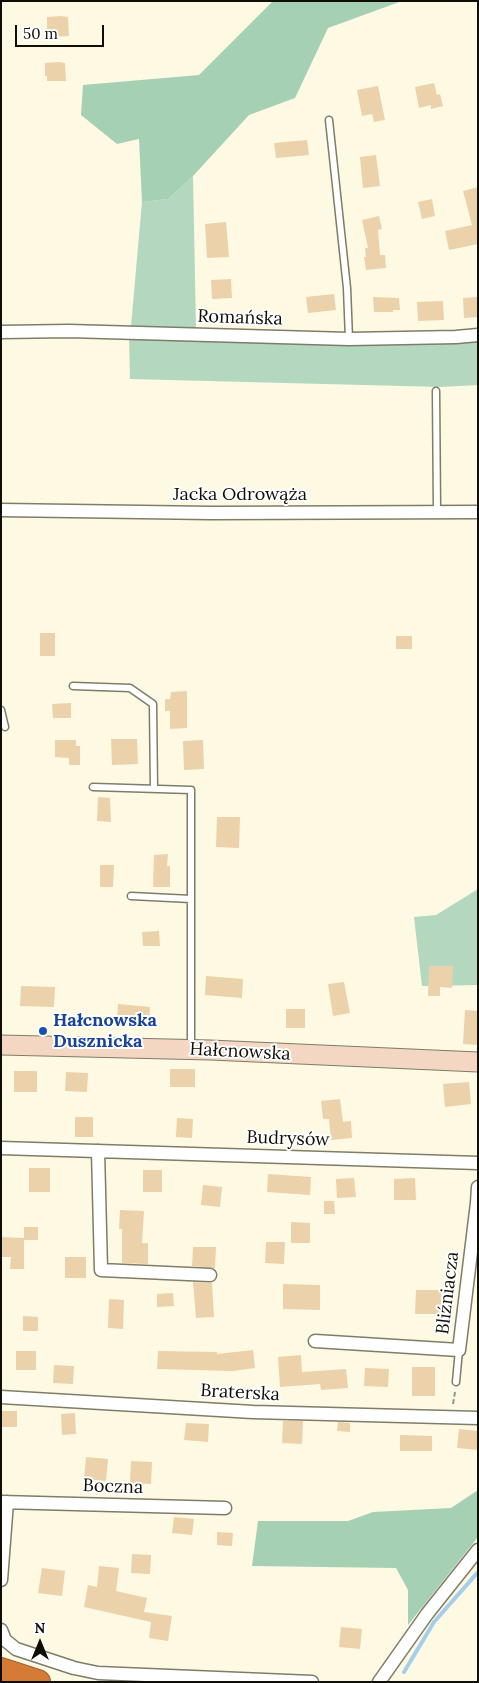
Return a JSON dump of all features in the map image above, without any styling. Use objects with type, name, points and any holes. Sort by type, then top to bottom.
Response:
[{"type":"highway","points":[[1,1670],[38,1682]]},
{"type":"street","name":"Romańska","points":[[1,332],[69,331],[349,339],[478,335]]},
{"type":"street","name":"Jacka Odrowąża","points":[[1,510],[478,512]]},
{"type":"street","name":"Hałcnowska","points":[[1,1045],[190,1050],[478,1062]]},
{"type":"street","name":"Budrysów","points":[[1,1148],[478,1162]]},
{"type":"street","points":[[98,1152],[101,1270],[210,1275]]},
{"type":"street","name":"Bliźniacza","points":[[315,1341],[459,1350],[478,1187]]},
{"type":"street","name":"Braterska","points":[[1,1397],[253,1412],[478,1418]]},
{"type":"street","points":[[1,1580],[4,1502]]},
{"type":"street","name":"Boczna","points":[[4,1502],[225,1508]]},
{"type":"street","points":[[379,1682],[427,1614],[478,1550]]},
{"type":"street","points":[[1,1630],[5,1640],[16,1649],[74,1668],[90,1671],[312,1682]]},
{"type":"lane","points":[[330,120],[347,288],[349,339]]},
{"type":"lane","points":[[436,391],[437,512]]},
{"type":"lane","points":[[73,686],[130,688],[153,704],[154,789]]},
{"type":"lane","points":[[1,710],[5,727]]},
{"type":"lane","points":[[93,787],[191,790],[190,1050]]},
{"type":"lane","points":[[131,896],[191,899]]},
{"type":"lane","points":[[456,1382],[459,1350]]},
{"type":"path","points":[[452,1417],[456,1382]]},
{"type":"green space","points":[[273,1],[402,1],[328,28],[295,98],[249,115],[193,176],[168,199],[142,202],[139,139],[117,144],[81,115],[83,85],[199,75]]},
{"type":"green space","points":[[193,176],[196,329],[131,326],[142,202],[168,199]]},
{"type":"green space","points":[[129,335],[478,339],[478,385],[441,387],[130,379]]},
{"type":"green space","points":[[478,889],[478,985],[422,986],[414,917],[436,915]]},
{"type":"green space","points":[[478,1490],[478,1537],[408,1625],[408,1590],[396,1568],[252,1566],[258,1521],[348,1521],[373,1512],[451,1508]]},
{"type":"building","points":[[47,17],[68,17],[69,36],[50,37],[50,31],[47,31]]},
{"type":"building","points":[[45,63],[65,63],[66,81],[47,81]]},
{"type":"building","points":[[434,83],[437,95],[440,94],[443,106],[431,109],[431,105],[419,108],[415,87]]},
{"type":"building","points":[[378,86],[385,120],[374,122],[372,114],[362,116],[357,90]]},
{"type":"building","points":[[307,140],[309,155],[276,158],[274,143]]},
{"type":"building","points":[[376,155],[380,186],[363,188],[360,157]]},
{"type":"building","points":[[478,187],[478,244],[449,250],[445,231],[472,225],[463,191]]},
{"type":"building","points":[[432,199],[435,216],[422,219],[418,202]]},
{"type":"building","points":[[379,216],[382,229],[378,230],[380,255],[385,255],[386,268],[366,270],[364,257],[366,257],[365,248],[368,248],[362,220]]},
{"type":"building","points":[[226,222],[229,257],[207,258],[205,224]]},
{"type":"building","points":[[231,279],[232,298],[212,299],[211,280]]},
{"type":"building","points":[[334,294],[336,310],[308,313],[306,297]]},
{"type":"building","points":[[373,297],[399,298],[400,310],[374,312]]},
{"type":"building","points":[[478,297],[478,317],[464,318],[463,298]]},
{"type":"building","points":[[443,301],[444,320],[418,321],[417,302]]},
{"type":"building","points":[[40,633],[55,633],[55,656],[40,656]]},
{"type":"building","points":[[396,636],[412,636],[412,649],[396,649]]},
{"type":"building","points":[[187,691],[187,728],[170,729],[170,711],[165,711],[165,699],[170,699],[171,692]]},
{"type":"building","points":[[71,703],[71,718],[53,718],[52,704]]},
{"type":"building","points":[[111,739],[137,739],[138,764],[112,765]]},
{"type":"building","points":[[55,740],[76,740],[76,746],[80,746],[80,765],[69,765],[69,758],[55,757]]},
{"type":"building","points":[[203,740],[204,769],[184,770],[183,741]]},
{"type":"building","points":[[98,797],[110,798],[111,822],[97,821]]},
{"type":"building","points":[[217,817],[240,817],[239,848],[216,847]]},
{"type":"building","points":[[168,854],[167,866],[170,866],[170,887],[153,887],[154,855]]},
{"type":"building","points":[[100,865],[114,865],[113,887],[100,887]]},
{"type":"building","points":[[159,931],[160,946],[143,946],[142,932]]},
{"type":"building","points":[[429,966],[453,966],[452,988],[440,987],[440,996],[428,996]]},
{"type":"building","points":[[206,976],[243,979],[242,998],[205,995]]},
{"type":"building","points":[[344,982],[350,1013],[333,1016],[328,984]]},
{"type":"building","points":[[21,986],[55,987],[54,1007],[20,1006]]},
{"type":"building","points":[[118,1004],[150,1007],[149,1024],[117,1021]]},
{"type":"building","points":[[286,1009],[305,1009],[305,1028],[286,1028]]},
{"type":"building","points":[[465,1010],[478,1011],[478,1045],[463,1044]]},
{"type":"building","points":[[170,1069],[195,1069],[195,1087],[170,1087]]},
{"type":"building","points":[[14,1071],[37,1071],[37,1092],[14,1092]]},
{"type":"building","points":[[66,1072],[88,1073],[87,1092],[65,1091]]},
{"type":"building","points":[[469,1082],[471,1104],[445,1107],[443,1084]]},
{"type":"building","points":[[340,1099],[343,1122],[351,1121],[352,1138],[331,1140],[329,1119],[323,1119],[321,1101]]},
{"type":"building","points":[[75,1117],[93,1117],[93,1137],[75,1137]]},
{"type":"building","points":[[177,1118],[193,1119],[192,1138],[176,1137]]},
{"type":"building","points":[[29,1168],[50,1168],[50,1192],[29,1192]]},
{"type":"building","points":[[143,1170],[162,1170],[162,1192],[143,1192]]},
{"type":"building","points":[[268,1174],[311,1177],[310,1195],[267,1192]]},
{"type":"building","points":[[354,1178],[356,1197],[337,1198],[336,1179]]},
{"type":"building","points":[[415,1178],[416,1200],[394,1200],[394,1179]]},
{"type":"building","points":[[203,1185],[222,1187],[220,1207],[201,1205]]},
{"type":"building","points":[[324,1201],[334,1201],[335,1214],[324,1214]]},
{"type":"building","points":[[120,1210],[144,1211],[142,1243],[148,1243],[148,1264],[122,1263],[122,1229],[119,1229]]},
{"type":"building","points":[[291,1222],[310,1223],[310,1243],[291,1243]]},
{"type":"building","points":[[24,1227],[38,1227],[38,1240],[24,1240],[24,1269],[10,1269],[11,1257],[1,1257],[1,1237],[24,1238]]},
{"type":"building","points":[[266,1242],[285,1242],[284,1264],[265,1263]]},
{"type":"building","points":[[193,1247],[216,1247],[215,1268],[192,1266]]},
{"type":"building","points":[[65,1257],[86,1257],[86,1278],[65,1278]]},
{"type":"building","points":[[193,1282],[212,1283],[214,1317],[196,1318]]},
{"type":"building","points":[[283,1284],[320,1285],[320,1310],[283,1309]]},
{"type":"building","points":[[416,1290],[441,1290],[441,1314],[415,1314]]},
{"type":"building","points":[[173,1293],[174,1306],[157,1307],[157,1294]]},
{"type":"building","points":[[109,1299],[124,1300],[123,1329],[108,1328]]},
{"type":"building","points":[[23,1316],[38,1317],[38,1331],[23,1331]]},
{"type":"building","points":[[253,1350],[255,1368],[233,1371],[157,1369],[158,1351],[217,1352],[217,1354]]},
{"type":"building","points":[[16,1351],[36,1351],[36,1370],[16,1370]]},
{"type":"building","points":[[301,1355],[302,1372],[346,1369],[348,1388],[321,1390],[320,1384],[280,1387],[278,1357]]},
{"type":"building","points":[[54,1365],[74,1366],[73,1384],[53,1383]]},
{"type":"building","points":[[412,1367],[435,1367],[435,1396],[412,1396]]},
{"type":"building","points":[[365,1368],[389,1369],[388,1387],[364,1386]]},
{"type":"building","points":[[1,1411],[17,1411],[17,1427],[1,1427]]},
{"type":"building","points":[[75,1413],[76,1434],[62,1435],[61,1414]]},
{"type":"building","points":[[283,1421],[303,1421],[302,1444],[282,1443]]},
{"type":"building","points":[[338,1422],[350,1423],[350,1432],[337,1431]]},
{"type":"building","points":[[186,1423],[209,1424],[208,1442],[184,1440]]},
{"type":"building","points":[[459,1429],[478,1431],[478,1450],[457,1448]]},
{"type":"building","points":[[400,1435],[432,1436],[432,1451],[400,1451]]},
{"type":"building","points":[[86,1457],[108,1459],[106,1481],[84,1479]]},
{"type":"building","points":[[131,1461],[152,1462],[151,1484],[130,1483]]},
{"type":"building","points":[[174,1517],[194,1519],[192,1535],[172,1533]]},
{"type":"building","points":[[217,1532],[233,1533],[232,1546],[217,1545]]},
{"type":"building","points":[[132,1554],[151,1555],[150,1574],[131,1573]]},
{"type":"building","points":[[99,1566],[119,1568],[116,1591],[147,1598],[144,1612],[172,1616],[168,1641],[149,1638],[151,1622],[84,1607],[88,1585],[97,1587]]},
{"type":"building","points":[[42,1568],[65,1571],[62,1596],[38,1593]]},
{"type":"building","points":[[341,1627],[362,1629],[360,1649],[339,1647]]},
{"type":"waterway","points":[[404,1672],[434,1622],[478,1572]]},
{"type":"place","name":"Hałcnowska Dusznicka","points":[[43,1031]]}]
